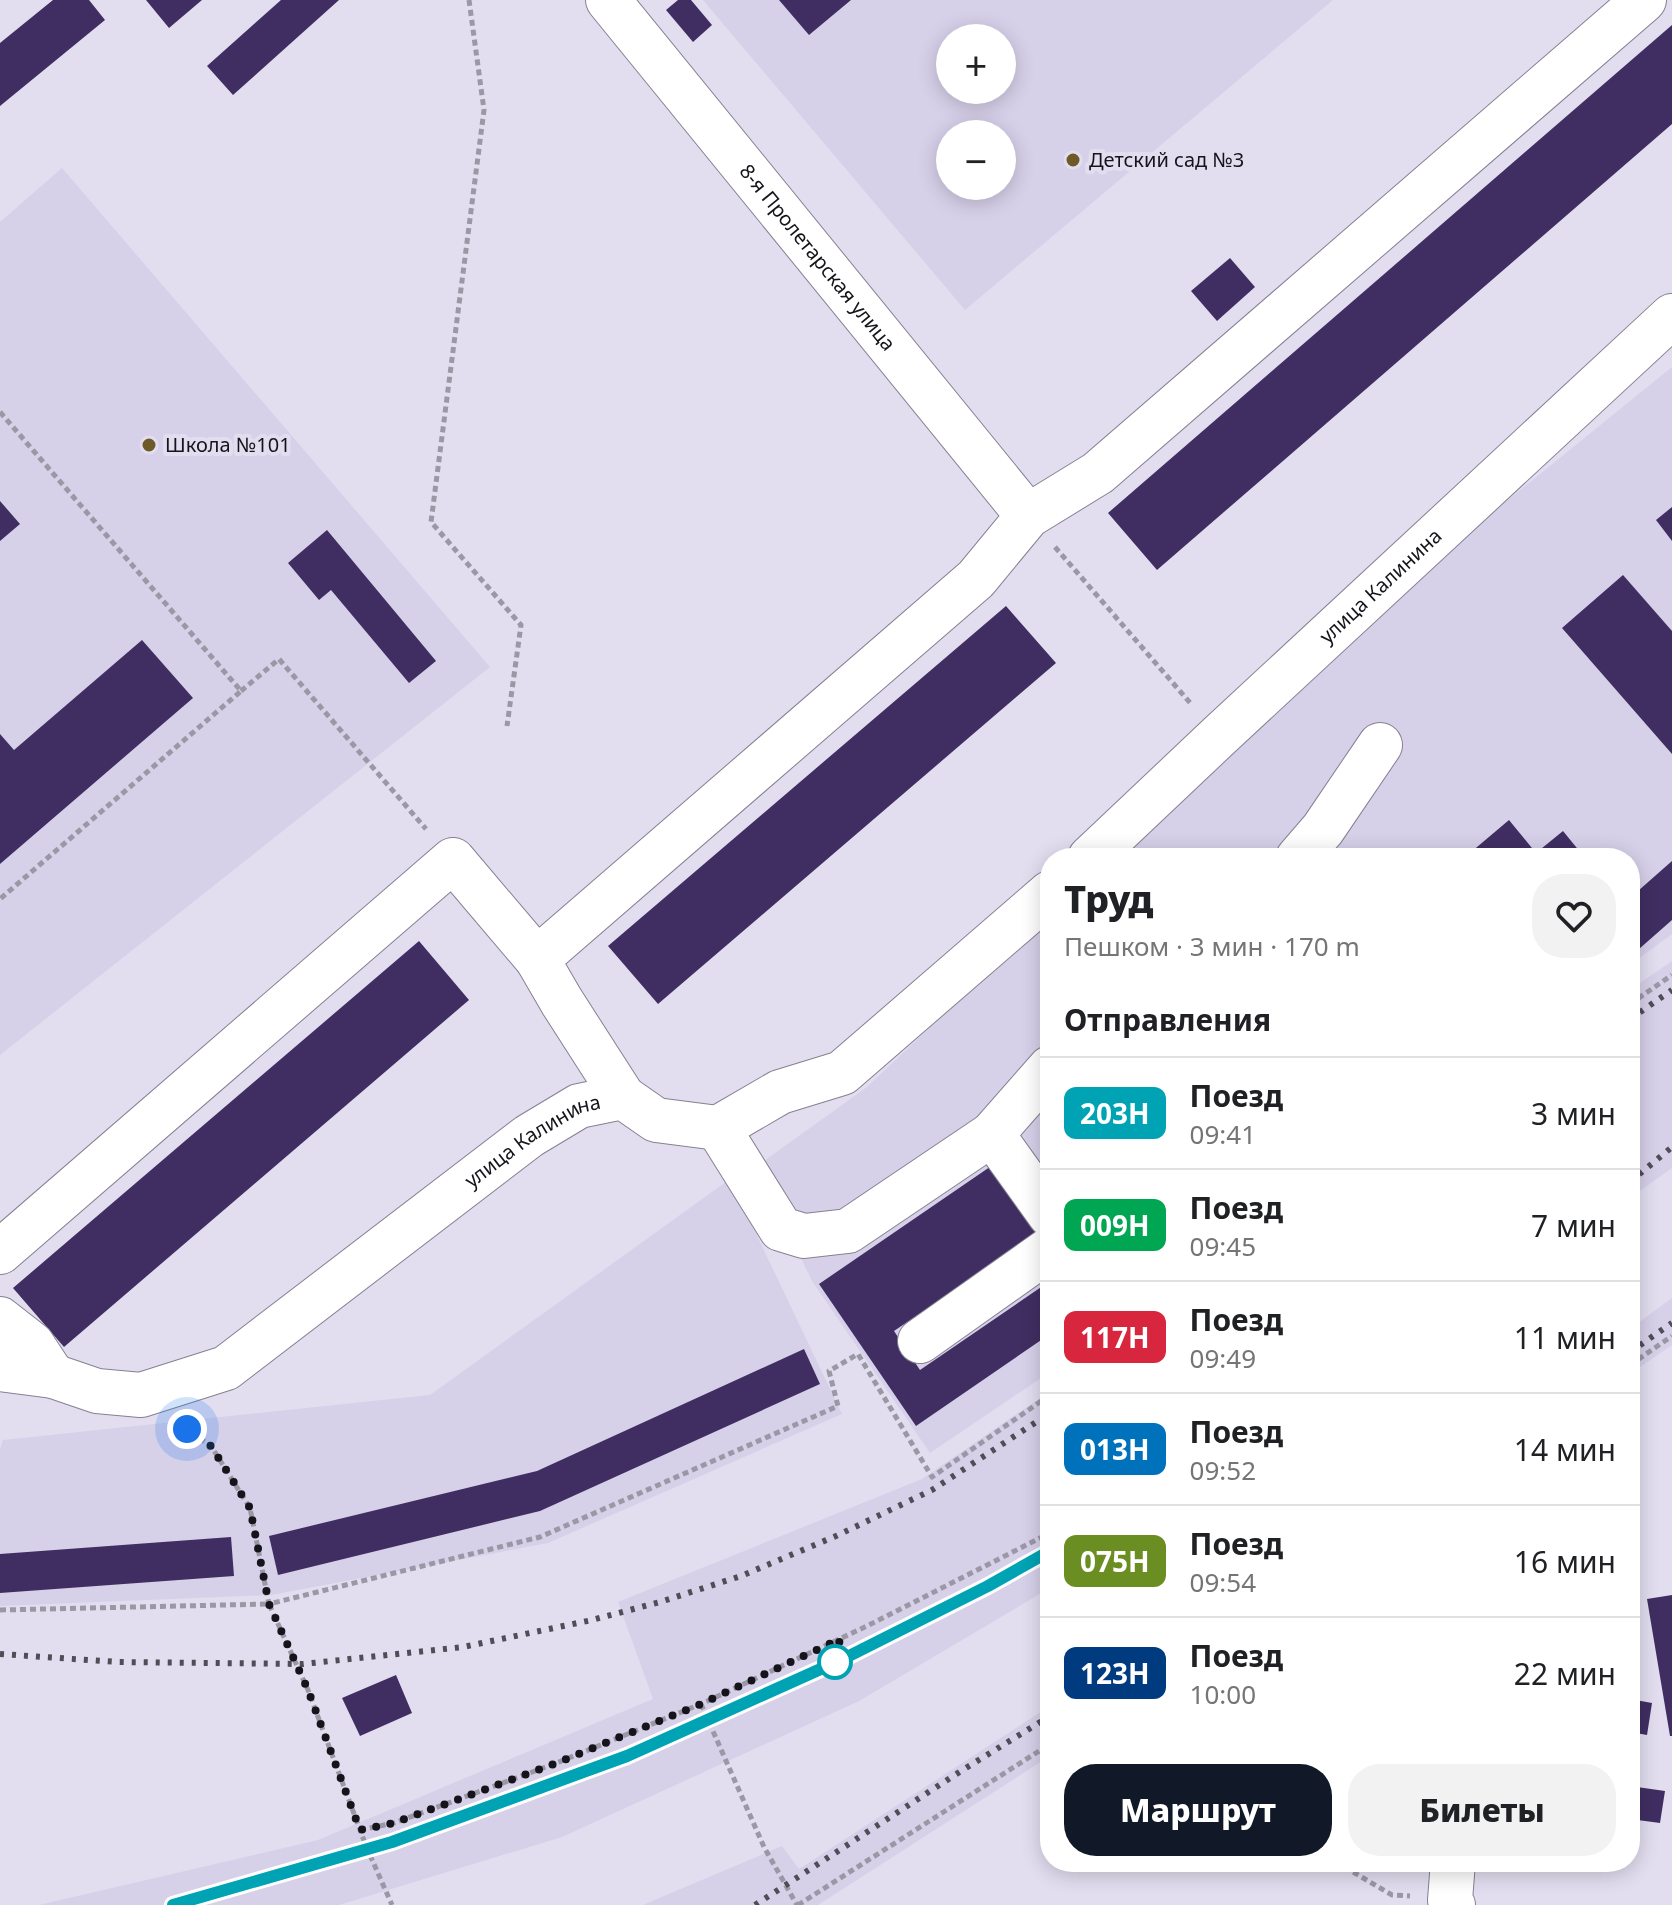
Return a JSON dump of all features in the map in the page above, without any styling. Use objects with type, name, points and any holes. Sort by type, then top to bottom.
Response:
[{"type":"street","name":"8-я Пролетарская улица","points":[[608,0],[1028,516]]},
{"type":"street","points":[[537,959],[976,579],[1028,516],[1098,473],[1644,0]]},
{"type":"street","name":"улица Калинина","points":[[1101,848],[1672,316]]},
{"type":"street","points":[[1307,848],[1380,745]]},
{"type":"street","points":[[0,1252],[453,860],[537,959],[623,1097]]},
{"type":"street","points":[[1040,902],[842,1073],[780,1092],[718,1128],[781,1229],[804,1236],[848,1231],[992,1134],[1040,1079]]},
{"type":"street","name":"улица Калинина","points":[[0,1369],[53,1376],[97,1391],[141,1395],[226,1368],[529,1136],[579,1106],[623,1097],[656,1120],[718,1128]]},
{"type":"street","points":[[992,1134],[1040,1201]]},
{"type":"street","points":[[920,1341],[1040,1256]]},
{"type":"street","points":[[0,1319],[32,1344],[53,1376]]},
{"type":"path","points":[[469,0],[484,110],[431,522],[521,625],[507,726]]},
{"type":"path","points":[[0,412],[241,691]]},
{"type":"path","points":[[1028,516],[1219,736]]},
{"type":"path","points":[[0,899],[279,659],[453,860]]},
{"type":"path","points":[[1640,997],[1672,975]]},
{"type":"path","points":[[1640,1358],[1672,1336]]},
{"type":"path","points":[[0,1610],[269,1604],[540,1537],[838,1406],[829,1371],[858,1354],[932,1477],[1040,1402]]},
{"type":"path","points":[[141,1395],[211,1446],[250,1508],[269,1604],[308,1690],[360,1830],[392,1905]]},
{"type":"path","points":[[360,1830],[394,1823],[554,1764],[701,1704],[867,1626],[1040,1538]]},
{"type":"path","points":[[701,1704],[764,1847],[798,1905],[1040,1750]]},
{"type":"path","points":[[1353,1872],[1392,1895],[1452,1889]]},
{"type":"shaded area","name":"Детский сад №3","points":[[703,0],[1333,0],[965,310]]},
{"type":"shaded area","name":"Школа №101","points":[[62,168],[490,667],[0,1055],[0,222]]},
{"type":"shaded area","points":[[1672,367],[1672,934],[1640,958],[1640,848],[1119,848],[1303,666]]},
{"type":"shaded area","points":[[1040,923],[1040,1379],[930,1453],[812,1281],[757,1166],[867,1087]]},
{"type":"shaded area","points":[[1672,961],[1672,1168],[1640,1191],[1640,983]]},
{"type":"shaded area","points":[[730,1179],[842,1414],[548,1543],[271,1595],[0,1606],[0,1449],[3,1440],[430,1395]]},
{"type":"shaded area","points":[[1672,1298],[1672,1345],[1640,1367],[1640,1322]]},
{"type":"shaded area","points":[[1040,1398],[1040,1594],[859,1701],[562,1837],[339,1905],[39,1905],[318,1840],[653,1699],[618,1602],[922,1479]]},
{"type":"shaded area","points":[[1040,1712],[1040,1762],[818,1905],[643,1905],[782,1846],[799,1869]]},
{"type":"building","points":[[53,0],[89,0],[105,20],[0,106],[0,43]]},
{"type":"building","points":[[146,0],[202,0],[169,28]]},
{"type":"building","points":[[281,0],[339,0],[233,95],[207,66]]},
{"type":"building","points":[[678,0],[691,0],[712,25],[693,42],[666,10]]},
{"type":"building","points":[[779,0],[851,0],[809,35]]},
{"type":"building","points":[[1672,25],[1672,124],[1157,570],[1108,513]]},
{"type":"building","points":[[1230,258],[1255,287],[1217,321],[1191,291]]},
{"type":"building","points":[[0,501],[20,524],[0,541]]},
{"type":"building","points":[[1672,507],[1672,541],[1656,520]]},
{"type":"building","points":[[327,530],[436,661],[409,683],[331,590],[319,600],[288,563]]},
{"type":"building","points":[[1623,575],[1672,631],[1672,754],[1562,628]]},
{"type":"building","points":[[1006,606],[1056,663],[658,1004],[608,946]]},
{"type":"building","points":[[142,640],[193,698],[0,864],[0,734],[14,750]]},
{"type":"building","points":[[1509,820],[1532,848],[1476,848]]},
{"type":"building","points":[[1563,831],[1577,848],[1542,848]]},
{"type":"building","points":[[1672,861],[1672,920],[1640,948],[1640,889]]},
{"type":"building","points":[[419,941],[469,1000],[64,1347],[13,1288]]},
{"type":"building","points":[[1000,1160],[1040,1217],[1040,1232],[894,1331],[920,1370],[1040,1288],[1040,1341],[916,1426],[819,1284]]},
{"type":"building","points":[[804,1349],[820,1384],[540,1511],[278,1575],[269,1536],[537,1471]]},
{"type":"building","points":[[231,1537],[234,1576],[0,1593],[0,1554]]},
{"type":"building","points":[[1672,1595],[1672,1736],[1670,1736],[1647,1599]]},
{"type":"building","points":[[396,1675],[412,1713],[360,1736],[342,1698]]},
{"type":"building","points":[[1640,1701],[1652,1703],[1647,1735],[1640,1734]]},
{"type":"building","points":[[1640,1787],[1665,1791],[1660,1823],[1640,1820]]},
{"type":"railway","points":[[1640,1012],[1672,990]]},
{"type":"railway","points":[[1640,1174],[1672,1147]]},
{"type":"railway","points":[[1640,1345],[1672,1323]]},
{"type":"railway","points":[[0,1654],[118,1662],[303,1664],[463,1647],[592,1620],[741,1576],[836,1536],[932,1490],[1040,1420]]},
{"type":"railway","points":[[173,1905],[392,1842],[627,1756],[843,1659],[1040,1557]]},
{"type":"railway","points":[[755,1905],[1040,1722]]},
{"type":"train","name":"203Н","points":[[173,1905],[392,1842],[627,1756],[843,1659],[1040,1557]]},
{"type":"place","name":"Детский сад №3","points":[[1073,160]]},
{"type":"place","name":"Школа №101","points":[[149,445]]},
{"type":"route","points":[[187,1429],[211,1446],[250,1508],[269,1604],[308,1690],[360,1830],[394,1823],[554,1764],[701,1704],[840,1639],[835,1662]]}]
